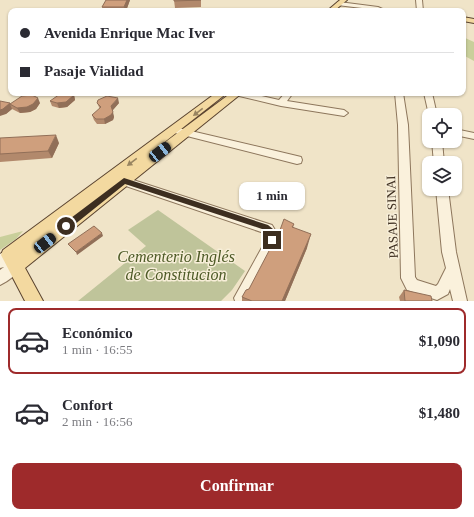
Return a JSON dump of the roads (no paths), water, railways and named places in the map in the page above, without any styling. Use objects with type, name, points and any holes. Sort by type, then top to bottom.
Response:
[{"type":"main road","points":[[8,261],[124,181],[219,96]]},
{"type":"main road","points":[[8,261],[179,131],[233,96]]},
{"type":"main road","points":[[8,261],[34,301]]},
{"type":"street","points":[[342,2],[373,8]]},
{"type":"street","points":[[251,96],[281,103],[344,113]]},
{"type":"street","points":[[281,103],[287,96]]},
{"type":"street","name":"PASAJE SINAI","points":[[399,96],[403,125],[408,278],[412,285],[437,293],[443,289],[452,270]]},
{"type":"street","points":[[429,96],[431,108]]},
{"type":"street","points":[[179,131],[297,160]]},
{"type":"street","points":[[462,133],[474,136]]},
{"type":"street","points":[[124,181],[268,229],[272,235],[271,243],[241,298]]},
{"type":"street","points":[[443,196],[452,270],[460,301]]},
{"type":"street","points":[[0,278],[8,261]]},
{"type":"park label","name":"Cementerio Inglés de Constitucion","points":[[176,265]]}]
